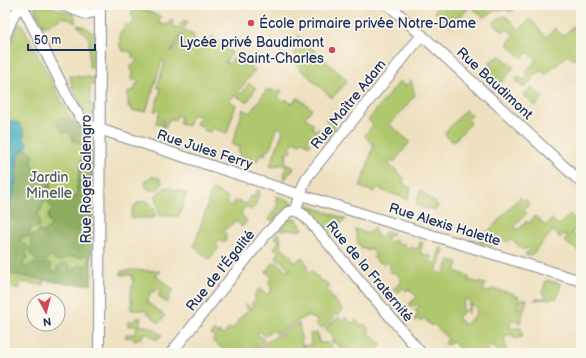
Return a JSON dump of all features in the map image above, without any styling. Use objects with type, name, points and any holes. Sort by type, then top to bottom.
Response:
[{"type":"street","points":[[62,5],[86,14],[100,8]]},
{"type":"street","name":"Rue Baudimont","points":[[389,5],[581,182]]},
{"type":"street","points":[[5,36],[14,14],[22,6]]},
{"type":"street","name":"Rue Jules Ferry","points":[[22,6],[75,110],[87,124],[100,130],[301,195]]},
{"type":"street","name":"Rue Roger Salengro","points":[[99,353],[100,8]]},
{"type":"street","name":"Rue Maître Adam","points":[[296,210],[307,178],[422,35]]},
{"type":"street","name":"Rue Alexis Halette","points":[[301,195],[581,281]]},
{"type":"street","name":"Rue de l'Égalité","points":[[171,353],[268,232],[289,212],[296,210]]},
{"type":"street","name":"Rue de la Fraternité","points":[[296,210],[305,216],[421,353]]},
{"type":"street","points":[[5,350],[8,353]]},
{"type":"green space","points":[[36,5],[45,5],[74,14],[76,23],[64,17],[44,27],[36,13]]},
{"type":"green space","points":[[439,5],[483,5],[485,7],[487,5],[518,6],[511,12],[497,10],[484,18],[470,6],[452,27],[434,11]]},
{"type":"green space","points":[[135,6],[161,17],[158,22],[164,25],[168,25],[171,20],[174,24],[173,26],[178,29],[184,20],[188,22],[171,51],[172,52],[185,31],[194,35],[193,38],[204,48],[213,35],[222,45],[227,45],[225,48],[232,53],[225,62],[229,64],[234,57],[237,60],[239,57],[255,70],[238,92],[242,94],[249,83],[256,88],[247,102],[234,95],[230,101],[236,105],[227,133],[212,128],[211,132],[203,130],[204,127],[196,124],[199,116],[192,114],[188,126],[179,123],[181,117],[177,115],[175,120],[169,119],[166,127],[162,126],[164,120],[162,120],[160,125],[156,123],[160,111],[154,111],[161,89],[157,87],[165,63],[162,61],[146,111],[132,111],[132,107],[128,107],[128,91],[134,91],[135,85],[138,84],[137,80],[132,80],[133,71],[130,69],[137,60],[132,57],[132,53],[129,51],[123,51],[120,47],[120,32],[123,31],[125,24],[131,26],[135,18],[131,16],[132,11],[134,12],[133,10]]},
{"type":"green space","points":[[502,16],[507,17],[519,30],[530,19],[546,37],[555,28],[563,36],[581,20],[581,52],[574,60],[568,55],[545,75],[541,71],[524,88],[514,80],[518,76],[523,80],[528,75],[525,72],[536,60],[528,52],[522,58],[507,44],[514,35],[507,29],[504,32],[493,23]]},
{"type":"green space","name":"Jardin Minelle","points":[[22,24],[68,114],[91,138],[93,143],[91,284],[70,284],[44,280],[43,285],[21,282],[19,289],[5,287],[5,61],[17,25]]},
{"type":"green space","points":[[77,25],[85,27],[95,35],[95,68],[89,68],[89,39]]},
{"type":"green space","points":[[298,36],[348,81],[332,98],[293,62]]},
{"type":"green space","points":[[500,55],[514,67],[500,84],[489,73],[493,68],[488,64],[494,58],[497,59]]},
{"type":"green space","points":[[70,76],[96,79],[96,85],[90,85],[90,105],[95,107],[95,115],[88,115],[85,113],[72,87]]},
{"type":"green space","points":[[411,80],[415,95],[390,125],[410,142],[394,162],[391,159],[389,164],[404,178],[403,184],[411,188],[408,199],[381,190],[382,188],[378,187],[375,192],[360,187],[374,145],[364,136],[373,125],[368,120],[400,81],[406,86]]},
{"type":"green space","points":[[531,87],[543,97],[536,106],[523,95]]},
{"type":"green space","points":[[267,89],[270,91],[271,89],[277,93],[280,89],[282,91],[278,97],[284,102],[286,99],[292,104],[297,97],[312,109],[305,117],[314,125],[312,128],[315,130],[317,128],[325,134],[332,126],[325,119],[328,116],[334,121],[335,130],[327,140],[321,135],[320,136],[326,142],[325,143],[312,135],[307,140],[311,143],[309,146],[303,141],[299,144],[295,141],[290,147],[292,149],[289,153],[285,153],[287,155],[285,162],[294,168],[284,180],[287,166],[280,164],[279,166],[275,165],[274,167],[270,166],[283,131],[278,126],[269,151],[266,150],[265,155],[260,154],[257,162],[239,156],[240,152],[238,151],[240,147],[232,145],[243,109],[250,113]]},
{"type":"green space","points":[[465,110],[472,115],[468,119],[471,123],[453,142],[444,134]]},
{"type":"green space","points":[[60,118],[68,119],[91,138],[93,143],[91,265],[89,264],[89,257],[87,255],[79,257],[70,256],[61,261],[55,260],[51,256],[46,261],[37,261],[30,254],[32,244],[31,236],[38,234],[38,231],[43,232],[51,226],[50,222],[48,221],[49,212],[53,209],[48,202],[50,193],[63,194],[70,200],[74,199],[76,195],[83,146],[73,141],[72,136],[68,132],[62,132],[57,123]]},
{"type":"green space","points":[[24,149],[27,149],[33,155],[32,166],[40,173],[49,176],[51,179],[50,189],[43,186],[37,187],[44,199],[44,204],[42,205],[38,214],[40,227],[31,228],[29,237],[20,237],[22,244],[27,246],[28,249],[26,252],[28,258],[24,260],[22,265],[26,267],[34,263],[51,264],[51,270],[53,272],[57,272],[57,267],[62,264],[69,264],[71,272],[74,271],[77,266],[91,266],[91,284],[70,284],[5,273],[5,219],[16,181],[18,154]]},
{"type":"green space","points":[[152,176],[161,179],[160,182],[163,183],[157,190],[149,190],[145,186],[146,180]]},
{"type":"green space","points":[[166,187],[187,193],[179,216],[159,216],[156,195]]},
{"type":"green space","points":[[212,190],[220,192],[220,194],[227,197],[228,204],[232,206],[235,201],[247,204],[250,196],[254,197],[257,190],[260,191],[255,206],[251,210],[244,207],[241,214],[247,221],[242,227],[236,221],[223,231],[227,235],[225,238],[227,240],[224,243],[220,240],[216,246],[219,248],[209,259],[194,247]]},
{"type":"green space","points":[[420,190],[438,205],[436,210],[416,205]]},
{"type":"green space","points":[[276,196],[292,202],[292,205],[283,210],[273,221],[268,219],[278,206]]},
{"type":"green space","points":[[520,197],[524,201],[526,199],[529,204],[524,210],[527,213],[514,226],[519,230],[526,221],[529,223],[535,216],[546,226],[552,219],[559,225],[570,214],[576,221],[575,223],[581,224],[572,233],[579,240],[581,240],[581,253],[564,241],[568,237],[564,234],[560,238],[553,231],[531,256],[525,255],[530,249],[528,247],[524,250],[511,239],[507,242],[501,237],[492,246],[478,242]]},
{"type":"green space","points":[[143,201],[147,201],[154,207],[155,218],[131,218],[135,205]]},
{"type":"green space","points":[[307,205],[346,219],[338,226],[339,228],[331,236],[305,207]]},
{"type":"green space","points":[[295,218],[303,228],[302,230],[279,230],[288,219]]},
{"type":"green space","points":[[374,227],[373,232],[377,233],[376,236],[381,237],[386,231],[393,233],[386,239],[389,243],[394,239],[400,245],[403,243],[408,249],[410,247],[418,249],[420,242],[423,243],[420,253],[432,257],[430,262],[435,263],[440,248],[444,249],[435,271],[444,274],[449,260],[458,262],[455,271],[469,276],[468,280],[485,284],[483,291],[490,292],[491,289],[513,293],[513,295],[519,297],[516,309],[518,309],[521,299],[527,299],[520,323],[512,319],[509,328],[521,328],[523,337],[514,339],[513,334],[504,336],[507,353],[498,353],[491,345],[486,349],[490,353],[460,353],[453,341],[447,345],[445,343],[448,339],[434,324],[431,326],[424,318],[420,321],[418,319],[416,321],[414,318],[418,314],[415,310],[419,307],[416,304],[412,308],[409,304],[417,297],[409,289],[406,291],[403,288],[397,293],[393,289],[402,282],[395,272],[389,272],[390,265],[387,262],[384,265],[381,262],[379,263],[373,257],[376,255],[370,248],[367,251],[358,244],[355,229],[368,234]],"holes":[[[465,299],[470,301],[467,313],[468,314],[471,304],[477,309],[475,316],[464,325],[457,317],[465,311],[462,308]]]},
{"type":"green space","points":[[278,232],[280,234],[281,247],[293,258],[293,262],[296,262],[302,257],[308,266],[306,268],[309,272],[311,270],[316,277],[317,276],[322,282],[325,281],[330,287],[327,290],[332,296],[330,299],[334,299],[343,310],[321,329],[315,323],[317,321],[314,317],[312,319],[308,315],[276,334],[272,330],[265,336],[259,331],[257,334],[265,340],[250,350],[242,353],[234,351],[233,353],[225,353],[226,352],[212,340],[215,337],[211,334],[214,330],[218,334],[219,332],[223,335],[229,328],[232,330],[241,317],[249,310],[244,306],[246,304],[252,309],[254,306],[251,304],[256,298],[254,296],[259,289],[267,295],[272,289],[268,283],[272,277],[266,272],[273,263],[274,264],[276,262],[287,271],[290,269],[276,257],[279,252],[274,248],[279,241],[274,237]]},
{"type":"green space","points":[[121,271],[160,271],[156,276],[174,290],[166,303],[158,296],[161,291],[157,288],[153,293],[151,291],[147,302],[165,316],[159,323],[144,310],[131,310],[131,303],[133,303],[133,301],[131,301],[131,291],[134,280],[132,280],[132,275],[121,275]]},
{"type":"green space","points":[[546,280],[561,284],[557,298],[534,300],[545,298],[546,296],[542,293]]},
{"type":"green space","points":[[339,317],[342,320],[346,317],[352,323],[356,320],[361,326],[364,324],[370,330],[368,332],[382,345],[373,353],[345,353],[335,342],[333,344],[331,342],[334,339],[325,328]]},
{"type":"green space","points":[[135,318],[141,318],[139,325],[151,327],[162,335],[156,340],[149,334],[142,334],[142,338],[137,338],[137,341],[134,341],[134,338],[125,337],[126,334],[135,334],[138,326],[128,326],[128,321],[135,321]]},
{"type":"green space","points":[[299,323],[302,346],[311,345],[310,334],[318,333],[319,343],[328,343],[337,353],[248,353]]},
{"type":"water","points":[[5,120],[19,123],[24,131],[24,139],[29,144],[18,154],[14,192],[5,219]]},
{"type":"place","name":"École primaire privée Notre-Dame","points":[[251,23]]},
{"type":"place","name":"Lycée privé Baudimont Saint-Charles","points":[[332,50]]}]
